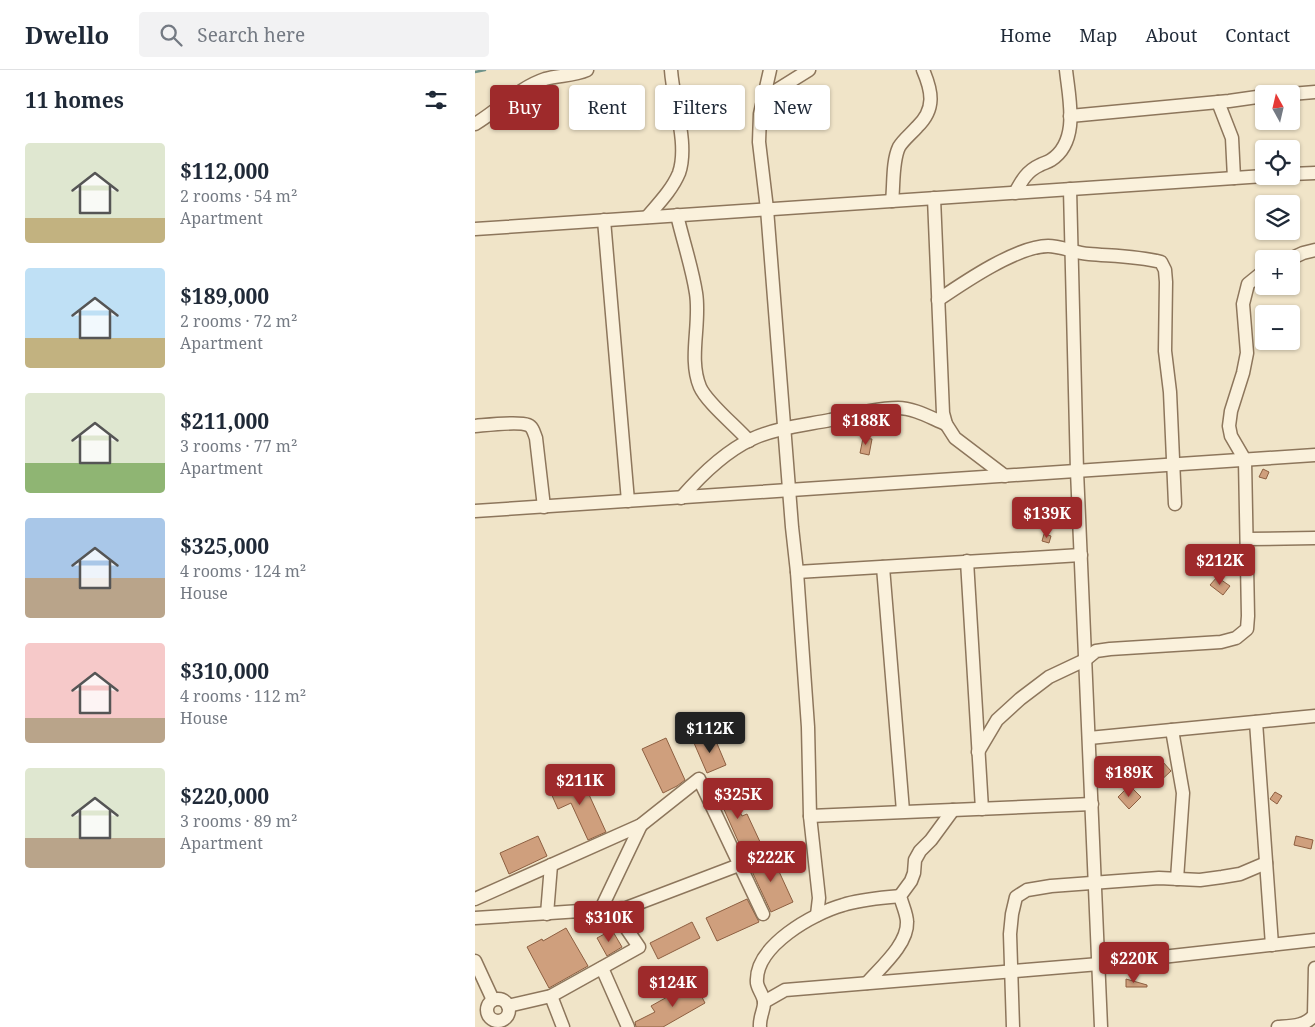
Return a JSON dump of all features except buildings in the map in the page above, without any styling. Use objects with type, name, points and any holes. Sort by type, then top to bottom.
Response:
[{"type":"street","points":[[475,124],[521,91],[545,80],[581,73],[587,70]]},
{"type":"street","points":[[647,217],[668,192],[678,175],[683,156],[671,70]]},
{"type":"street","points":[[767,85],[770,70]]},
{"type":"street","points":[[785,85],[809,70]]},
{"type":"street","points":[[892,201],[898,149],[925,119],[931,102],[930,88],[923,70]]},
{"type":"street","points":[[1015,193],[1023,178],[1060,153],[1066,144],[1070,116],[1066,70]]},
{"type":"street","points":[[1300,93],[1315,92]]},
{"type":"street","points":[[1070,116],[1255,97]]},
{"type":"street","points":[[1219,102],[1231,138],[1234,178]]},
{"type":"street","points":[[758,130],[767,209],[797,572],[807,727],[810,816],[819,898],[817,915]]},
{"type":"street","points":[[1300,174],[1315,173]]},
{"type":"street","points":[[475,229],[1255,177]]},
{"type":"street","points":[[1069,189],[1077,471],[1101,1027]]},
{"type":"street","points":[[934,198],[943,413],[946,424],[955,438],[1005,476]]},
{"type":"street","points":[[677,215],[696,293],[698,314],[696,370],[701,388],[714,406],[749,440]]},
{"type":"street","points":[[604,220],[628,501]]},
{"type":"street","points":[[938,300],[979,273],[1028,250],[1048,246],[1087,254],[1141,257],[1161,262],[1165,270],[1166,282],[1165,351],[1170,392],[1175,504]]},
{"type":"street","points":[[1300,254],[1315,250]]},
{"type":"street","points":[[979,752],[997,720],[1020,699],[1049,677],[1085,660],[1096,651],[1110,648],[1221,642],[1236,638],[1247,629],[1245,460],[1231,436],[1229,426],[1231,411],[1243,373],[1247,352],[1243,304],[1248,284],[1255,278]]},
{"type":"street","points":[[681,498],[700,476],[749,440],[769,433],[844,417],[900,408],[946,424]]},
{"type":"street","points":[[475,426],[518,423],[529,425],[534,430],[544,507]]},
{"type":"street","points":[[475,511],[1315,455]]},
{"type":"street","points":[[1247,539],[1315,538]]},
{"type":"street","points":[[797,572],[1081,555]]},
{"type":"street","points":[[967,561],[982,809]]},
{"type":"street","points":[[883,567],[903,811]]},
{"type":"street","points":[[1089,738],[1315,716]]},
{"type":"street","points":[[1256,722],[1272,945]]},
{"type":"street","points":[[1172,730],[1183,792],[1177,879]]},
{"type":"street","points":[[475,899],[641,825],[699,779],[763,914]]},
{"type":"street","points":[[810,816],[1092,804]]},
{"type":"street","points":[[760,1027],[759,1019],[764,1002],[757,983],[764,959],[773,947],[790,932],[817,915],[849,903],[900,896],[911,881],[917,855],[931,840],[953,810]]},
{"type":"street","points":[[600,911],[641,825]]},
{"type":"street","points":[[1013,1027],[1011,924],[1016,897],[1027,890],[1051,886],[1159,878],[1200,880],[1240,874],[1266,863]]},
{"type":"street","points":[[547,914],[551,865]]},
{"type":"street","points":[[475,918],[626,908],[739,865]]},
{"type":"street","points":[[867,983],[906,935],[907,920],[900,896]]},
{"type":"street","points":[[508,1006],[551,996],[639,946],[615,910]]},
{"type":"street","points":[[764,1002],[785,990],[1099,964],[1315,940]]},
{"type":"street","points":[[475,961],[493,1000]]},
{"type":"street","points":[[602,968],[628,1027]]},
{"type":"street","points":[[1278,1027],[1302,1024],[1310,1020],[1314,1021],[1315,968]]},
{"type":"street","points":[[551,996],[563,1027]]},
{"type":"street","points":[[493,1000],[502,1000],[508,1006],[509,1012],[504,1023],[481,1014],[493,1000]]},
{"type":"waterway","points":[[475,72],[485,70]]}]
